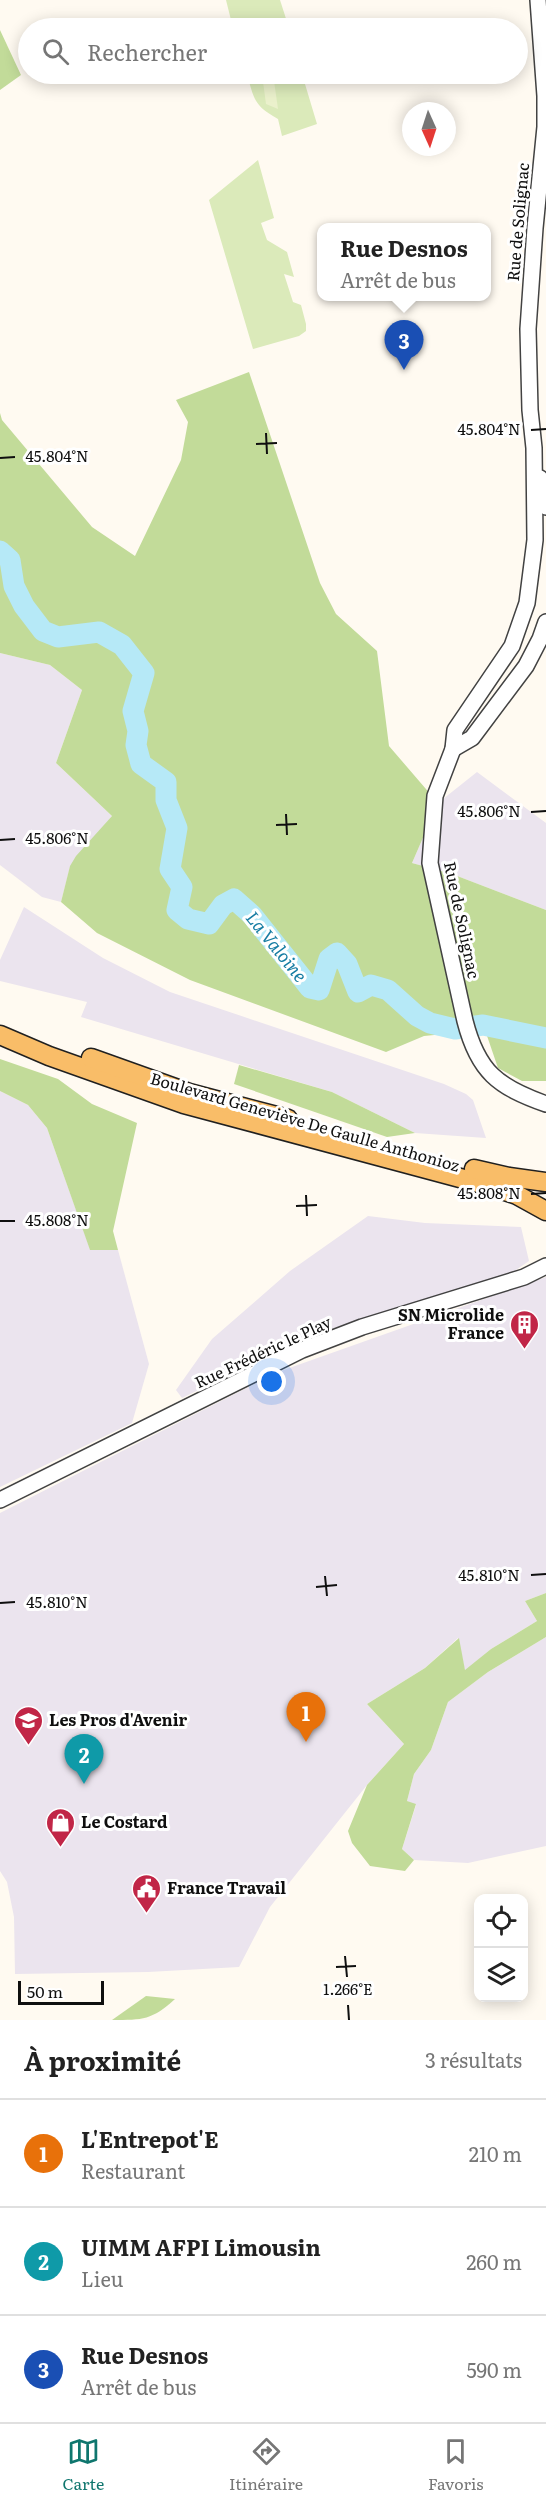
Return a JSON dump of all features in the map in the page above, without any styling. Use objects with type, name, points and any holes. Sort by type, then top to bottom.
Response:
[{"type":"main road","name":"Boulevard Geneviève De Gaulle Anthonioz","points":[[0,1023],[41,1041],[189,1092],[472,1169],[546,1182]]},
{"type":"main road","name":"Boulevard Geneviève De Gaulle Anthonioz","points":[[0,1035],[49,1056],[184,1104],[490,1186],[517,1195],[546,1211]]},
{"type":"street","name":"Rue de Solignac","points":[[538,0],[545,127],[528,329],[530,410],[534,448],[535,540],[527,603],[512,646],[455,729],[453,749],[435,796],[430,863],[465,1021],[480,1063],[506,1088],[546,1104]]},
{"type":"street","name":"Rue de Solignac","points":[[534,448],[546,507]]},
{"type":"street","points":[[453,749],[472,738],[526,666],[546,622]]},
{"type":"street","name":"Rue Frédéric le Play","points":[[532,1274],[546,1259]]},
{"type":"street","name":"Rue Frédéric le Play","points":[[0,1500],[267,1366],[331,1338],[532,1274],[546,1266]]},
{"type":"shaded area","points":[[0,653],[50,665],[82,690],[56,763],[112,816],[70,867],[61,902],[42,897],[0,865]]},
{"type":"shaded area","points":[[477,772],[546,823],[546,910],[452,874],[412,863],[438,803]]},
{"type":"shaded area","points":[[24,907],[103,958],[170,992],[444,1084],[466,1094],[473,1100],[486,1138],[415,1133],[332,1092],[81,1017],[87,1002],[0,981],[0,960]]},
{"type":"shaded area","points":[[0,1091],[28,1105],[47,1128],[90,1249],[118,1250],[149,1364],[132,1423],[0,1487]]},
{"type":"shaded area","points":[[368,1216],[425,1223],[521,1227],[529,1261],[513,1272],[334,1328],[279,1351],[182,1398],[176,1390],[212,1339],[290,1271]]},
{"type":"shaded area","points":[[546,1277],[546,1593],[525,1601],[537,1621],[491,1649],[465,1671],[458,1638],[425,1668],[367,1704],[404,1744],[367,1785],[270,1907],[239,1967],[148,1972],[15,1974],[14,1917],[7,1882],[0,1871],[0,1513],[278,1372]]},
{"type":"shaded area","points":[[546,1637],[546,1846],[468,1863],[414,1860],[402,1849],[416,1805],[407,1801],[414,1774],[431,1750],[448,1702],[488,1672]]},
{"type":"green space","points":[[226,0],[280,0],[286,18],[230,18]]},
{"type":"green space","points":[[0,30],[18,69],[18,77],[0,90]]},
{"type":"green space","points":[[250,84],[305,84],[317,124],[282,136],[278,119],[259,106]]},
{"type":"green space","points":[[263,84],[274,84],[278,109],[266,104]]},
{"type":"green space","points":[[258,160],[274,218],[261,223],[267,240],[287,252],[294,277],[284,274],[293,302],[301,305],[306,331],[299,336],[253,349],[209,200]]},
{"type":"green space","points":[[249,372],[320,583],[336,614],[377,651],[389,746],[438,803],[412,863],[452,874],[546,910],[546,1081],[522,1081],[498,1068],[485,1030],[424,1036],[386,1052],[190,980],[97,933],[61,902],[70,866],[76,856],[112,816],[56,763],[82,690],[50,665],[0,653],[0,413],[2,420],[92,527],[135,556],[181,460],[188,422],[176,400]]},
{"type":"green space","points":[[0,1059],[58,1079],[92,1104],[137,1123],[113,1231],[118,1250],[90,1250],[47,1128],[28,1105],[0,1091]]},
{"type":"green space","points":[[239,1065],[332,1092],[415,1133],[387,1137],[234,1084]]},
{"type":"green space","points":[[546,1593],[546,1637],[488,1672],[448,1702],[431,1750],[414,1774],[407,1801],[416,1804],[402,1849],[414,1860],[405,1871],[370,1866],[352,1843],[348,1831],[367,1785],[404,1744],[367,1704],[425,1668],[459,1638],[465,1670],[491,1649],[537,1621],[525,1601]]},
{"type":"green space","points":[[146,1996],[175,1999],[153,2015],[132,2020],[112,2020]]},
{"type":"water","points":[[476,1019],[486,1019],[546,1032],[546,1047],[503,1034],[479,1031]]},
{"type":"waterway","name":"La Valoine","points":[[0,551],[10,560],[14,586],[24,606],[43,631],[58,637],[99,632],[122,645],[144,673],[133,711],[138,731],[136,745],[141,764],[166,782],[166,800],[177,828],[170,869],[182,887],[177,910],[188,919],[209,924],[223,905],[234,899],[252,915],[310,988],[319,990],[329,959],[337,953],[347,964],[358,992],[371,985],[388,990],[417,1016],[430,1023],[455,1029],[483,1025],[546,1038]]},
{"type":"place","name":"Rue Desnos","points":[[404,370]]},
{"type":"place","name":"SN Microlide France","points":[[525,1350]]},
{"type":"place","name":"L'Entrepot'E","points":[[306,1742]]},
{"type":"place","name":"Les Pros d'Avenir","points":[[28,1746]]},
{"type":"place","name":"UIMM AFPI Limousin","points":[[84,1784]]},
{"type":"place","name":"Le Costard","points":[[60,1848]]},
{"type":"place","name":"France Travail","points":[[146,1914]]}]
